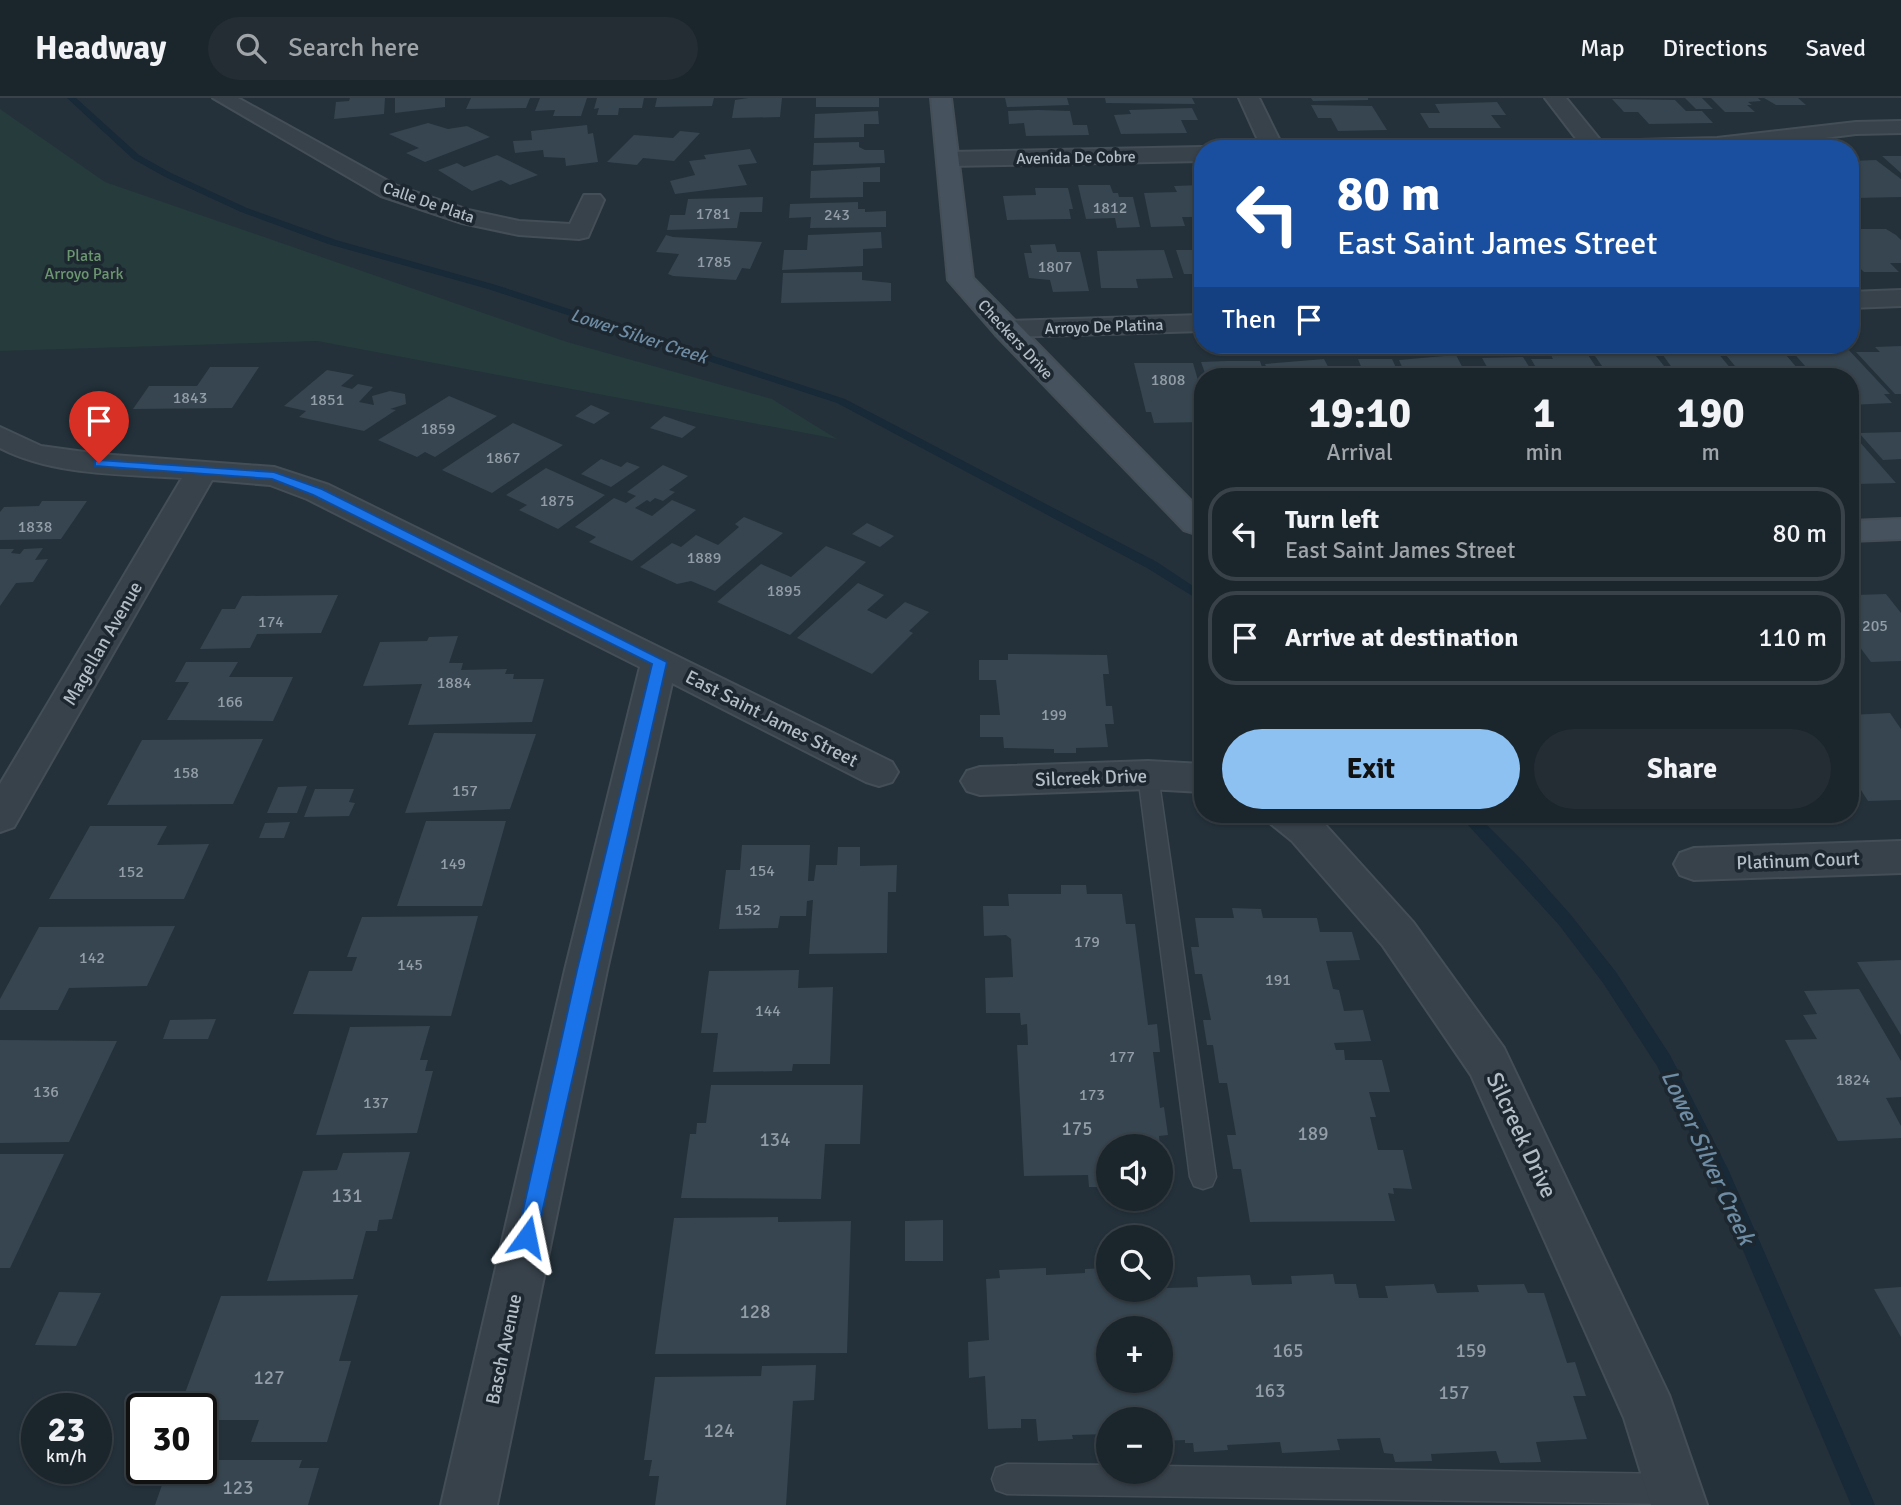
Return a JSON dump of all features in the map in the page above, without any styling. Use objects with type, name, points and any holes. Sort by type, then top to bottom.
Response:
[{"type":"street","name":"Checkers Drive","points":[[941,98],[961,280],[1005,329],[1194,522]]},
{"type":"street","points":[[1249,98],[1269,140]]},
{"type":"street","points":[[1555,98],[1589,140]]},
{"type":"street","name":"Calle De Plata","points":[[235,100],[389,191],[462,216],[519,228],[579,232],[592,200]]},
{"type":"street","points":[[1758,140],[1856,128],[1901,127]]},
{"type":"street","name":"Avenida De Cobre","points":[[949,159],[1194,154]]},
{"type":"street","points":[[1859,300],[1901,298]]},
{"type":"street","name":"Arroyo De Platina","points":[[1005,329],[1194,323]]},
{"type":"street","name":"East Saint James Street","points":[[0,436],[34,454],[99,463],[274,476],[318,492],[879,772]]},
{"type":"street","name":"Magellan Avenue","points":[[0,817],[203,469]]},
{"type":"street","points":[[1859,531],[1901,530]]},
{"type":"street","name":"Basch Avenue","points":[[469,1505],[586,970],[659,662]]},
{"type":"street","name":"Silcreek Drive","points":[[980,781],[1148,775],[1194,778]]},
{"type":"street","name":"Silcreek Drive","points":[[1297,823],[1398,934],[1488,1062],[1650,1413],[1676,1497]]},
{"type":"street","name":"Platinum Court","points":[[1694,864],[1901,857]]},
{"type":"lane","points":[[1148,775],[1203,1177]]},
{"type":"lane","points":[[1007,1479],[1676,1497]]},
{"type":"green space","name":"Plata Arroyo Park","points":[[0,109],[105,182],[567,342],[772,399],[837,439],[317,341],[0,351]]},
{"type":"building","points":[[350,98],[385,98],[384,114],[334,119],[336,102],[349,101]]},
{"type":"building","points":[[395,98],[445,98],[445,107],[395,113]]},
{"type":"building","points":[[471,98],[530,98],[526,108],[466,109]]},
{"type":"building","points":[[540,98],[587,98],[581,116],[553,116],[555,110],[535,111]]},
{"type":"building","points":[[597,98],[644,98],[642,108],[619,108],[618,115],[597,115],[599,108],[594,109]]},
{"type":"building","points":[[657,98],[714,98],[712,106],[655,107]]},
{"type":"building","points":[[782,98],[780,117],[732,118],[735,100]]},
{"type":"building","points":[[816,98],[879,98],[879,107],[816,107]]},
{"type":"building","points":[[1005,98],[1067,98],[1069,105],[1007,107]]},
{"type":"building","points":[[1105,98],[1192,98],[1195,104],[1106,103]]},
{"type":"building","points":[[1311,98],[1368,98],[1368,100],[1313,101]]},
{"type":"building","points":[[1685,98],[1702,98],[1713,109],[1696,109]]},
{"type":"building","points":[[1711,98],[1758,98],[1761,101],[1748,102],[1752,105],[1747,105],[1755,112],[1725,112]]},
{"type":"building","points":[[1764,98],[1798,98],[1806,105],[1776,105]]},
{"type":"building","points":[[1612,99],[1675,100],[1686,111],[1702,111],[1713,123],[1649,124],[1638,112],[1624,112]]},
{"type":"building","points":[[1497,102],[1506,115],[1491,115],[1501,128],[1429,128],[1420,113],[1440,113],[1435,104]]},
{"type":"building","points":[[1311,105],[1372,106],[1387,130],[1338,131],[1331,118],[1318,118]]},
{"type":"building","points":[[1192,108],[1198,120],[1181,120],[1187,133],[1121,134],[1114,115],[1131,114],[1129,110]]},
{"type":"building","points":[[878,111],[879,124],[864,124],[864,137],[814,138],[815,114]]},
{"type":"building","points":[[1008,111],[1070,111],[1073,125],[1087,125],[1089,135],[1026,136],[1024,123],[1009,124]]},
{"type":"building","points":[[428,123],[448,129],[467,126],[490,137],[425,162],[406,153],[419,148],[389,134]]},
{"type":"building","points":[[587,125],[588,134],[593,133],[598,162],[566,166],[565,158],[544,157],[543,150],[515,153],[513,141],[532,140],[531,131]]},
{"type":"building","points":[[680,131],[700,133],[674,161],[643,158],[637,165],[607,162],[634,135],[673,138]]},
{"type":"building","points":[[859,142],[859,147],[865,150],[884,150],[885,163],[813,165],[814,143]]},
{"type":"building","points":[[750,149],[757,163],[738,165],[747,185],[675,194],[670,181],[695,175],[689,161],[706,159],[704,155]]},
{"type":"building","points":[[497,155],[538,175],[510,185],[501,180],[472,191],[438,170],[457,163],[464,167]]},
{"type":"building","points":[[1882,156],[1901,156],[1901,173]]},
{"type":"building","points":[[1876,160],[1901,179],[1901,197],[1859,198],[1859,161]]},
{"type":"building","points":[[880,167],[880,182],[863,182],[863,197],[810,198],[811,171]]},
{"type":"building","points":[[1078,185],[1110,185],[1113,193],[1118,193],[1119,197],[1133,197],[1140,227],[1117,228],[1115,218],[1086,219]]},
{"type":"building","points":[[1194,185],[1194,217],[1182,217],[1185,226],[1151,227],[1144,193],[1177,192],[1174,186]]},
{"type":"building","points":[[1035,188],[1068,188],[1073,209],[1069,209],[1071,219],[1007,220],[1003,196],[1036,195]]},
{"type":"building","points":[[763,197],[762,212],[740,212],[737,228],[667,230],[670,215],[685,215],[688,199]]},
{"type":"building","points":[[858,202],[858,209],[865,209],[865,212],[886,211],[886,227],[810,228],[811,217],[789,218],[790,204]]},
{"type":"building","points":[[1859,229],[1886,229],[1901,240],[1901,263],[1890,263],[1899,272],[1864,272],[1859,267]]},
{"type":"building","points":[[881,232],[882,248],[863,249],[863,266],[782,270],[784,250],[807,250],[808,235]]},
{"type":"building","points":[[666,235],[762,242],[750,269],[742,268],[736,280],[673,276],[668,274],[679,254],[656,252]]},
{"type":"building","points":[[1055,244],[1057,252],[1080,252],[1089,291],[1053,292],[1050,280],[1029,278],[1024,253],[1032,253],[1030,245]]},
{"type":"building","points":[[1164,250],[1173,278],[1136,279],[1138,288],[1101,288],[1097,251]]},
{"type":"building","points":[[1176,250],[1194,250],[1194,274],[1184,274]]},
{"type":"building","points":[[862,272],[862,280],[891,283],[891,301],[781,303],[783,273]]},
{"type":"building","points":[[1901,346],[1901,394],[1895,394],[1858,354],[1880,352],[1875,347]]},
{"type":"building","points":[[1550,354],[1587,354],[1597,368],[1536,368],[1531,359],[1553,359]]},
{"type":"building","points":[[1654,354],[1666,368],[1603,368],[1595,356]]},
{"type":"building","points":[[1662,354],[1719,354],[1730,368],[1672,368]]},
{"type":"building","points":[[1785,354],[1797,368],[1737,368],[1726,355]]},
{"type":"building","points":[[1794,354],[1853,354],[1890,394],[1884,394],[1892,403],[1859,405],[1859,368],[1807,368]]},
{"type":"building","points":[[1456,355],[1463,368],[1402,368],[1399,360]]},
{"type":"building","points":[[1523,357],[1530,368],[1488,368],[1482,358]]},
{"type":"building","points":[[1324,359],[1329,368],[1267,368],[1265,364]]},
{"type":"building","points":[[1358,359],[1392,359],[1396,368],[1362,368]]},
{"type":"building","points":[[1260,361],[1262,368],[1203,368],[1201,362]]},
{"type":"building","points":[[1134,363],[1193,363],[1194,422],[1154,423],[1151,412],[1146,412]]},
{"type":"building","points":[[210,367],[259,367],[232,408],[133,409],[149,386],[197,386]]},
{"type":"building","points":[[327,370],[354,375],[341,386],[352,389],[358,384],[373,387],[359,402],[374,405],[372,396],[390,391],[405,394],[406,404],[390,409],[396,410],[364,431],[299,417],[306,411],[284,406]]},
{"type":"building","points":[[449,396],[497,416],[435,457],[425,452],[417,457],[378,440]]},
{"type":"building","points":[[591,405],[610,413],[594,424],[575,416]]},
{"type":"building","points":[[664,416],[696,427],[682,438],[650,428]]},
{"type":"building","points":[[513,423],[563,445],[492,493],[442,470]]},
{"type":"building","points":[[1901,432],[1901,459],[1883,460],[1859,433]]},
{"type":"building","points":[[1859,441],[1896,483],[1859,484]]},
{"type":"building","points":[[601,459],[621,467],[627,462],[640,467],[611,487],[581,474]]},
{"type":"building","points":[[663,465],[688,476],[669,490],[675,492],[663,501],[655,498],[650,502],[647,500],[635,508],[652,516],[672,500],[696,510],[632,561],[589,542],[596,537],[575,527],[614,498],[626,503],[636,496],[627,492]]},
{"type":"building","points":[[546,468],[605,495],[558,529],[519,510],[527,505],[506,495]]},
{"type":"building","points":[[42,501],[87,501],[61,539],[0,540],[0,512],[4,507],[39,506]]},
{"type":"building","points":[[744,517],[783,533],[715,591],[691,581],[677,584],[640,567],[672,543],[681,547],[696,535],[718,545],[739,527],[735,524]]},
{"type":"building","points":[[867,523],[894,536],[880,547],[852,534]]},
{"type":"building","points":[[826,546],[866,562],[790,635],[717,602],[761,564],[791,577]]},
{"type":"building","points":[[43,548],[35,560],[48,559],[33,582],[16,583],[0,606],[0,549],[14,549],[11,553],[20,554],[24,549]]},
{"type":"building","points":[[858,583],[884,595],[867,610],[886,619],[905,602],[929,612],[909,631],[913,633],[872,674],[797,638]]},
{"type":"building","points":[[1886,594],[1901,613],[1901,661],[1871,662],[1859,646],[1859,595]]},
{"type":"building","points":[[338,595],[321,633],[257,634],[250,648],[200,649],[222,609],[235,609],[242,596]]},
{"type":"building","points":[[458,636],[449,663],[463,663],[461,670],[507,669],[505,674],[514,674],[513,679],[544,679],[532,722],[408,725],[422,684],[363,686],[380,642],[427,641],[429,637]]},
{"type":"building","points":[[1008,654],[1107,655],[1109,674],[1103,674],[1106,706],[1112,706],[1114,724],[1105,724],[1108,747],[1076,748],[1076,753],[1054,753],[1054,749],[1004,748],[1003,737],[980,737],[980,715],[1000,715],[996,680],[979,680],[979,660],[1008,660]]},
{"type":"building","points":[[186,662],[238,662],[229,677],[293,677],[273,721],[167,720],[189,682],[175,682]]},
{"type":"building","points":[[1890,713],[1901,729],[1901,800],[1868,801],[1859,787],[1859,715]]},
{"type":"building","points":[[434,733],[536,734],[510,809],[405,813]]},
{"type":"building","points":[[263,739],[233,804],[107,805],[142,740]]},
{"type":"building","points":[[307,786],[297,813],[267,813],[278,787]]},
{"type":"building","points":[[315,789],[354,789],[349,802],[355,803],[349,816],[304,817]]},
{"type":"building","points":[[426,821],[506,821],[482,906],[397,906]]},
{"type":"building","points":[[290,822],[284,838],[259,838],[265,823]]},
{"type":"building","points":[[90,826],[167,826],[157,845],[209,844],[184,899],[49,899]]},
{"type":"building","points":[[742,845],[810,845],[808,881],[814,881],[816,865],[837,865],[838,847],[860,847],[860,866],[897,865],[896,892],[888,892],[887,953],[809,954],[813,900],[807,901],[806,916],[780,916],[778,928],[719,929],[726,870],[740,870]]},
{"type":"building","points":[[1061,885],[1086,885],[1087,894],[1122,894],[1126,924],[1135,924],[1148,1025],[1157,1024],[1160,1052],[1153,1052],[1160,1108],[1164,1107],[1168,1134],[1096,1134],[1096,1187],[1089,1187],[1088,1175],[1024,1176],[1017,1045],[1028,1045],[1027,1024],[1021,1025],[1020,1013],[986,1013],[985,978],[1013,977],[1011,939],[1006,935],[984,936],[983,906],[1009,906],[1008,894],[1061,894]]},
{"type":"building","points":[[1232,908],[1261,909],[1263,918],[1317,918],[1320,932],[1352,932],[1360,960],[1326,961],[1333,989],[1339,990],[1344,1011],[1363,1010],[1371,1041],[1334,1043],[1336,1050],[1344,1050],[1345,1060],[1382,1060],[1390,1092],[1369,1092],[1376,1117],[1370,1117],[1378,1150],[1403,1150],[1412,1189],[1393,1188],[1394,1194],[1388,1193],[1395,1221],[1250,1222],[1241,1169],[1233,1169],[1227,1135],[1236,1135],[1227,1083],[1219,1083],[1213,1045],[1207,1045],[1203,1020],[1211,1020],[1202,974],[1195,974],[1191,947],[1199,947],[1195,918],[1234,918]]},
{"type":"building","points":[[478,916],[451,1016],[293,1014],[309,971],[352,971],[357,957],[347,957],[362,917]]},
{"type":"building","points":[[175,926],[147,986],[69,988],[58,1010],[0,1010],[0,999],[39,927]]},
{"type":"building","points":[[1901,960],[1901,1035],[1857,962]]},
{"type":"building","points":[[799,970],[798,988],[833,987],[830,1064],[793,1064],[792,1071],[713,1072],[718,1033],[701,1033],[709,971]]},
{"type":"building","points":[[1859,989],[1901,1061],[1901,1097],[1886,1098],[1901,1126],[1901,1138],[1838,1141],[1785,1040],[1817,1039],[1803,1015],[1817,1014],[1804,991]]},
{"type":"building","points":[[216,1019],[208,1039],[163,1039],[170,1020]]},
{"type":"building","points":[[430,1026],[420,1060],[428,1060],[425,1071],[433,1071],[417,1133],[316,1135],[350,1027]]},
{"type":"building","points":[[0,1040],[117,1041],[69,1142],[0,1143]]},
{"type":"building","points":[[711,1085],[863,1085],[860,1144],[825,1144],[821,1199],[681,1198],[690,1134],[696,1134],[697,1123],[706,1123]]},
{"type":"building","points":[[410,1152],[392,1219],[379,1220],[377,1231],[366,1231],[353,1279],[267,1281],[303,1171],[337,1170],[343,1153]]},
{"type":"building","points":[[0,1154],[64,1154],[10,1268],[0,1268]]},
{"type":"building","points":[[778,1217],[778,1222],[851,1221],[847,1353],[655,1354],[674,1218]]},
{"type":"building","points":[[943,1220],[943,1261],[905,1261],[905,1221]]},
{"type":"building","points":[[1046,1268],[1046,1275],[1085,1273],[1085,1269],[1096,1269],[1096,1302],[1173,1302],[1173,1288],[1198,1287],[1197,1277],[1250,1275],[1252,1285],[1292,1284],[1291,1276],[1333,1274],[1335,1284],[1356,1284],[1359,1298],[1388,1298],[1385,1286],[1434,1284],[1437,1293],[1479,1292],[1477,1285],[1524,1284],[1528,1293],[1544,1293],[1567,1363],[1575,1362],[1586,1396],[1573,1396],[1587,1439],[1536,1442],[1541,1462],[1500,1463],[1496,1451],[1431,1454],[1432,1461],[1395,1462],[1393,1454],[1384,1453],[1380,1438],[1337,1439],[1340,1450],[1282,1453],[1280,1442],[1227,1445],[1228,1450],[1194,1452],[1193,1443],[1173,1440],[1173,1407],[1096,1407],[1096,1434],[1072,1435],[1073,1439],[1038,1441],[1036,1419],[1021,1419],[1021,1428],[988,1429],[985,1376],[969,1378],[968,1342],[989,1340],[986,1279],[1000,1278],[999,1270]]},
{"type":"building","points":[[1901,1287],[1901,1337],[1874,1289]]},
{"type":"building","points":[[59,1292],[101,1293],[76,1346],[35,1345]]},
{"type":"building","points":[[358,1295],[339,1361],[351,1361],[327,1442],[251,1442],[259,1420],[217,1420],[217,1393],[185,1393],[221,1296]]},
{"type":"building","points":[[816,1365],[814,1400],[793,1401],[786,1505],[655,1505],[659,1476],[649,1476],[652,1460],[644,1460],[655,1377],[761,1376],[762,1366]]},
{"type":"building","points":[[217,1460],[302,1460],[299,1468],[319,1468],[308,1505],[155,1505],[162,1484],[217,1484]]},
{"type":"waterway","name":"Lower Silver Creek","points":[[71,98],[136,157],[244,210],[332,242],[492,287],[841,401],[1152,565],[1194,593]]},
{"type":"waterway","name":"Lower Silver Creek","points":[[1475,823],[1542,892],[1588,948],[1663,1060],[1721,1176],[1863,1505]]},
{"type":"route","points":[[99,463],[274,476],[318,492],[659,662],[586,970],[527,1237]]}]
